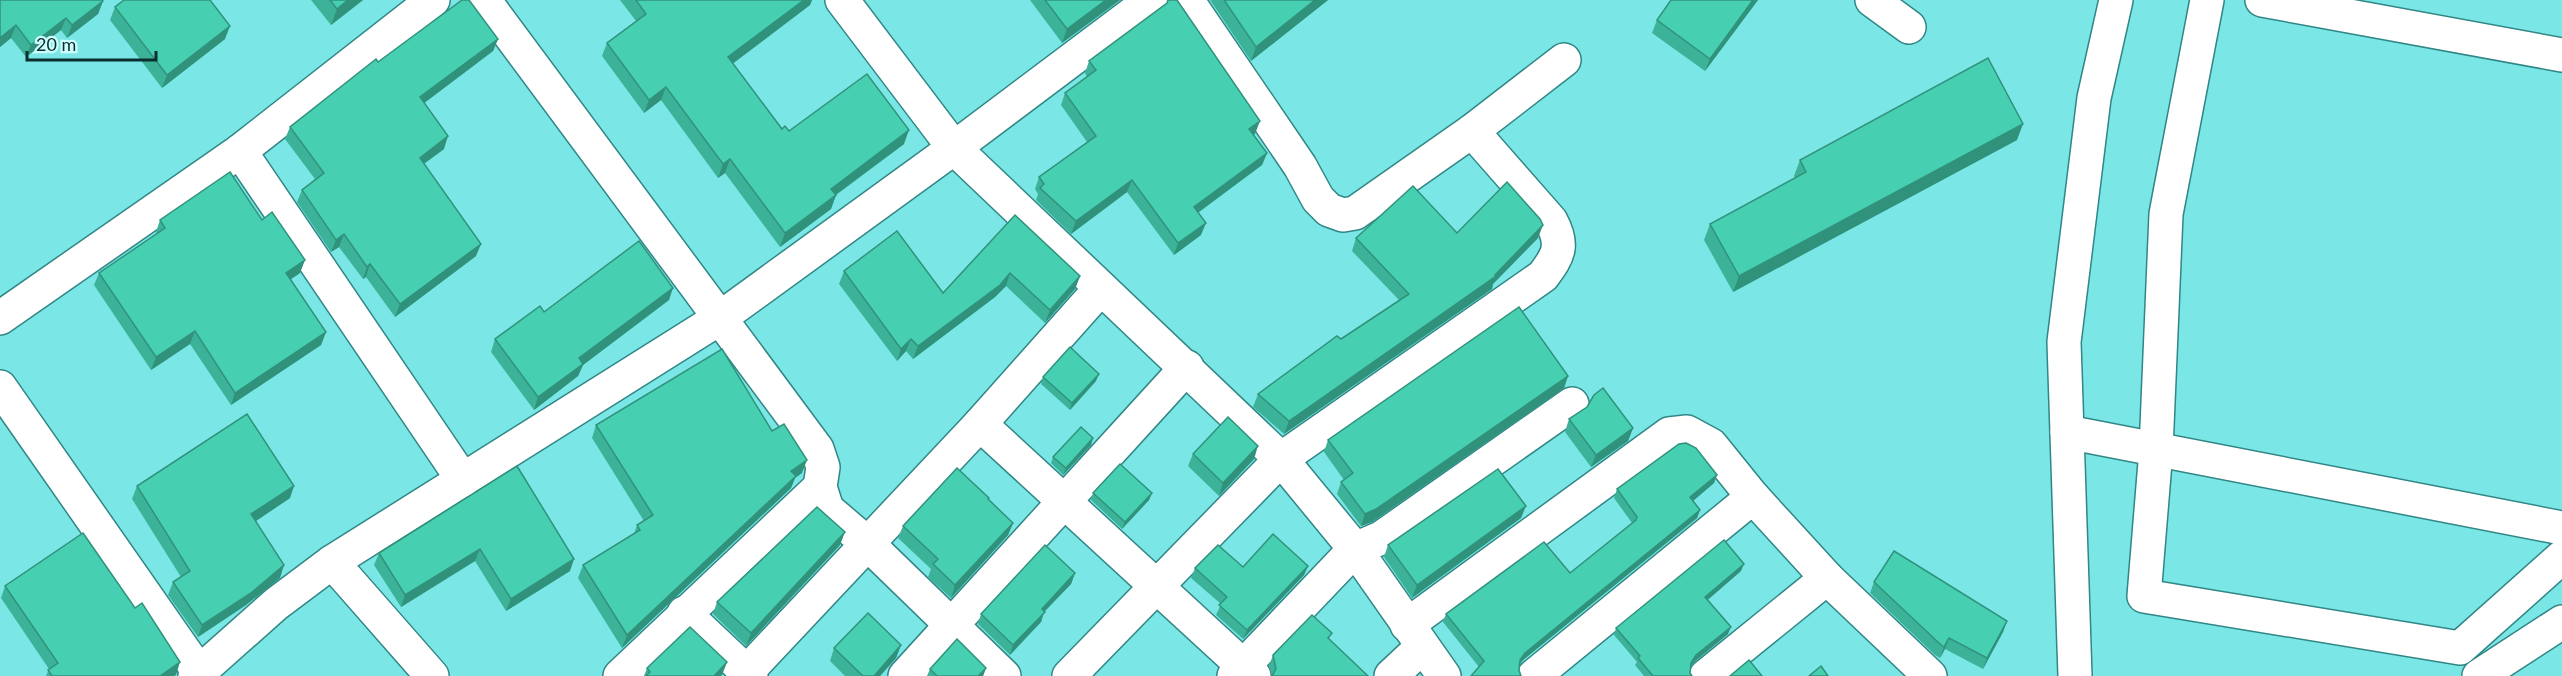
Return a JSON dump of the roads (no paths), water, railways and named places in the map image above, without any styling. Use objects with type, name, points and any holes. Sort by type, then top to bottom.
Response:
[{"type":"street","points":[[0,318],[240,151],[433,0]]},
{"type":"street","points":[[484,0],[817,449],[823,467],[820,487],[826,509],[868,544],[1004,676]]},
{"type":"street","points":[[842,0],[954,148],[1187,367],[1281,459],[1355,549],[1444,676]]},
{"type":"street","points":[[0,387],[197,674],[276,604],[332,562],[720,318],[954,148],[1151,0]]},
{"type":"street","points":[[1187,0],[1300,165],[1318,199],[1329,210],[1343,215],[1355,213],[1472,131],[1564,60]]},
{"type":"street","points":[[1872,0],[1909,27]]},
{"type":"street","points":[[2075,676],[2064,342],[2094,98],[2116,0]]},
{"type":"street","points":[[2207,0],[2166,214],[2156,450],[2144,596],[2460,648],[2562,557]]},
{"type":"street","points":[[2262,0],[2562,55]]},
{"type":"street","points":[[1069,676],[1281,459],[1543,276],[1556,259],[1560,238],[1551,221],[1472,131]]},
{"type":"street","points":[[240,151],[463,480]]},
{"type":"street","points":[[684,613],[747,675],[980,424],[1101,288]]},
{"type":"street","points":[[905,676],[1187,367]]},
{"type":"street","points":[[980,424],[1157,586],[1244,673],[1355,549],[1381,538],[1572,404]]},
{"type":"street","points":[[1391,676],[1414,636],[1669,434],[1687,432],[1711,445],[1753,497],[1827,578],[1930,676]]},
{"type":"street","points":[[2067,432],[2562,528]]},
{"type":"street","points":[[620,676],[684,613],[820,487]]},
{"type":"street","points":[[1534,676],[1753,497]]},
{"type":"street","points":[[332,562],[432,676]]},
{"type":"street","points":[[1706,676],[1827,578]]},
{"type":"street","points":[[2479,676],[2562,622]]}]
